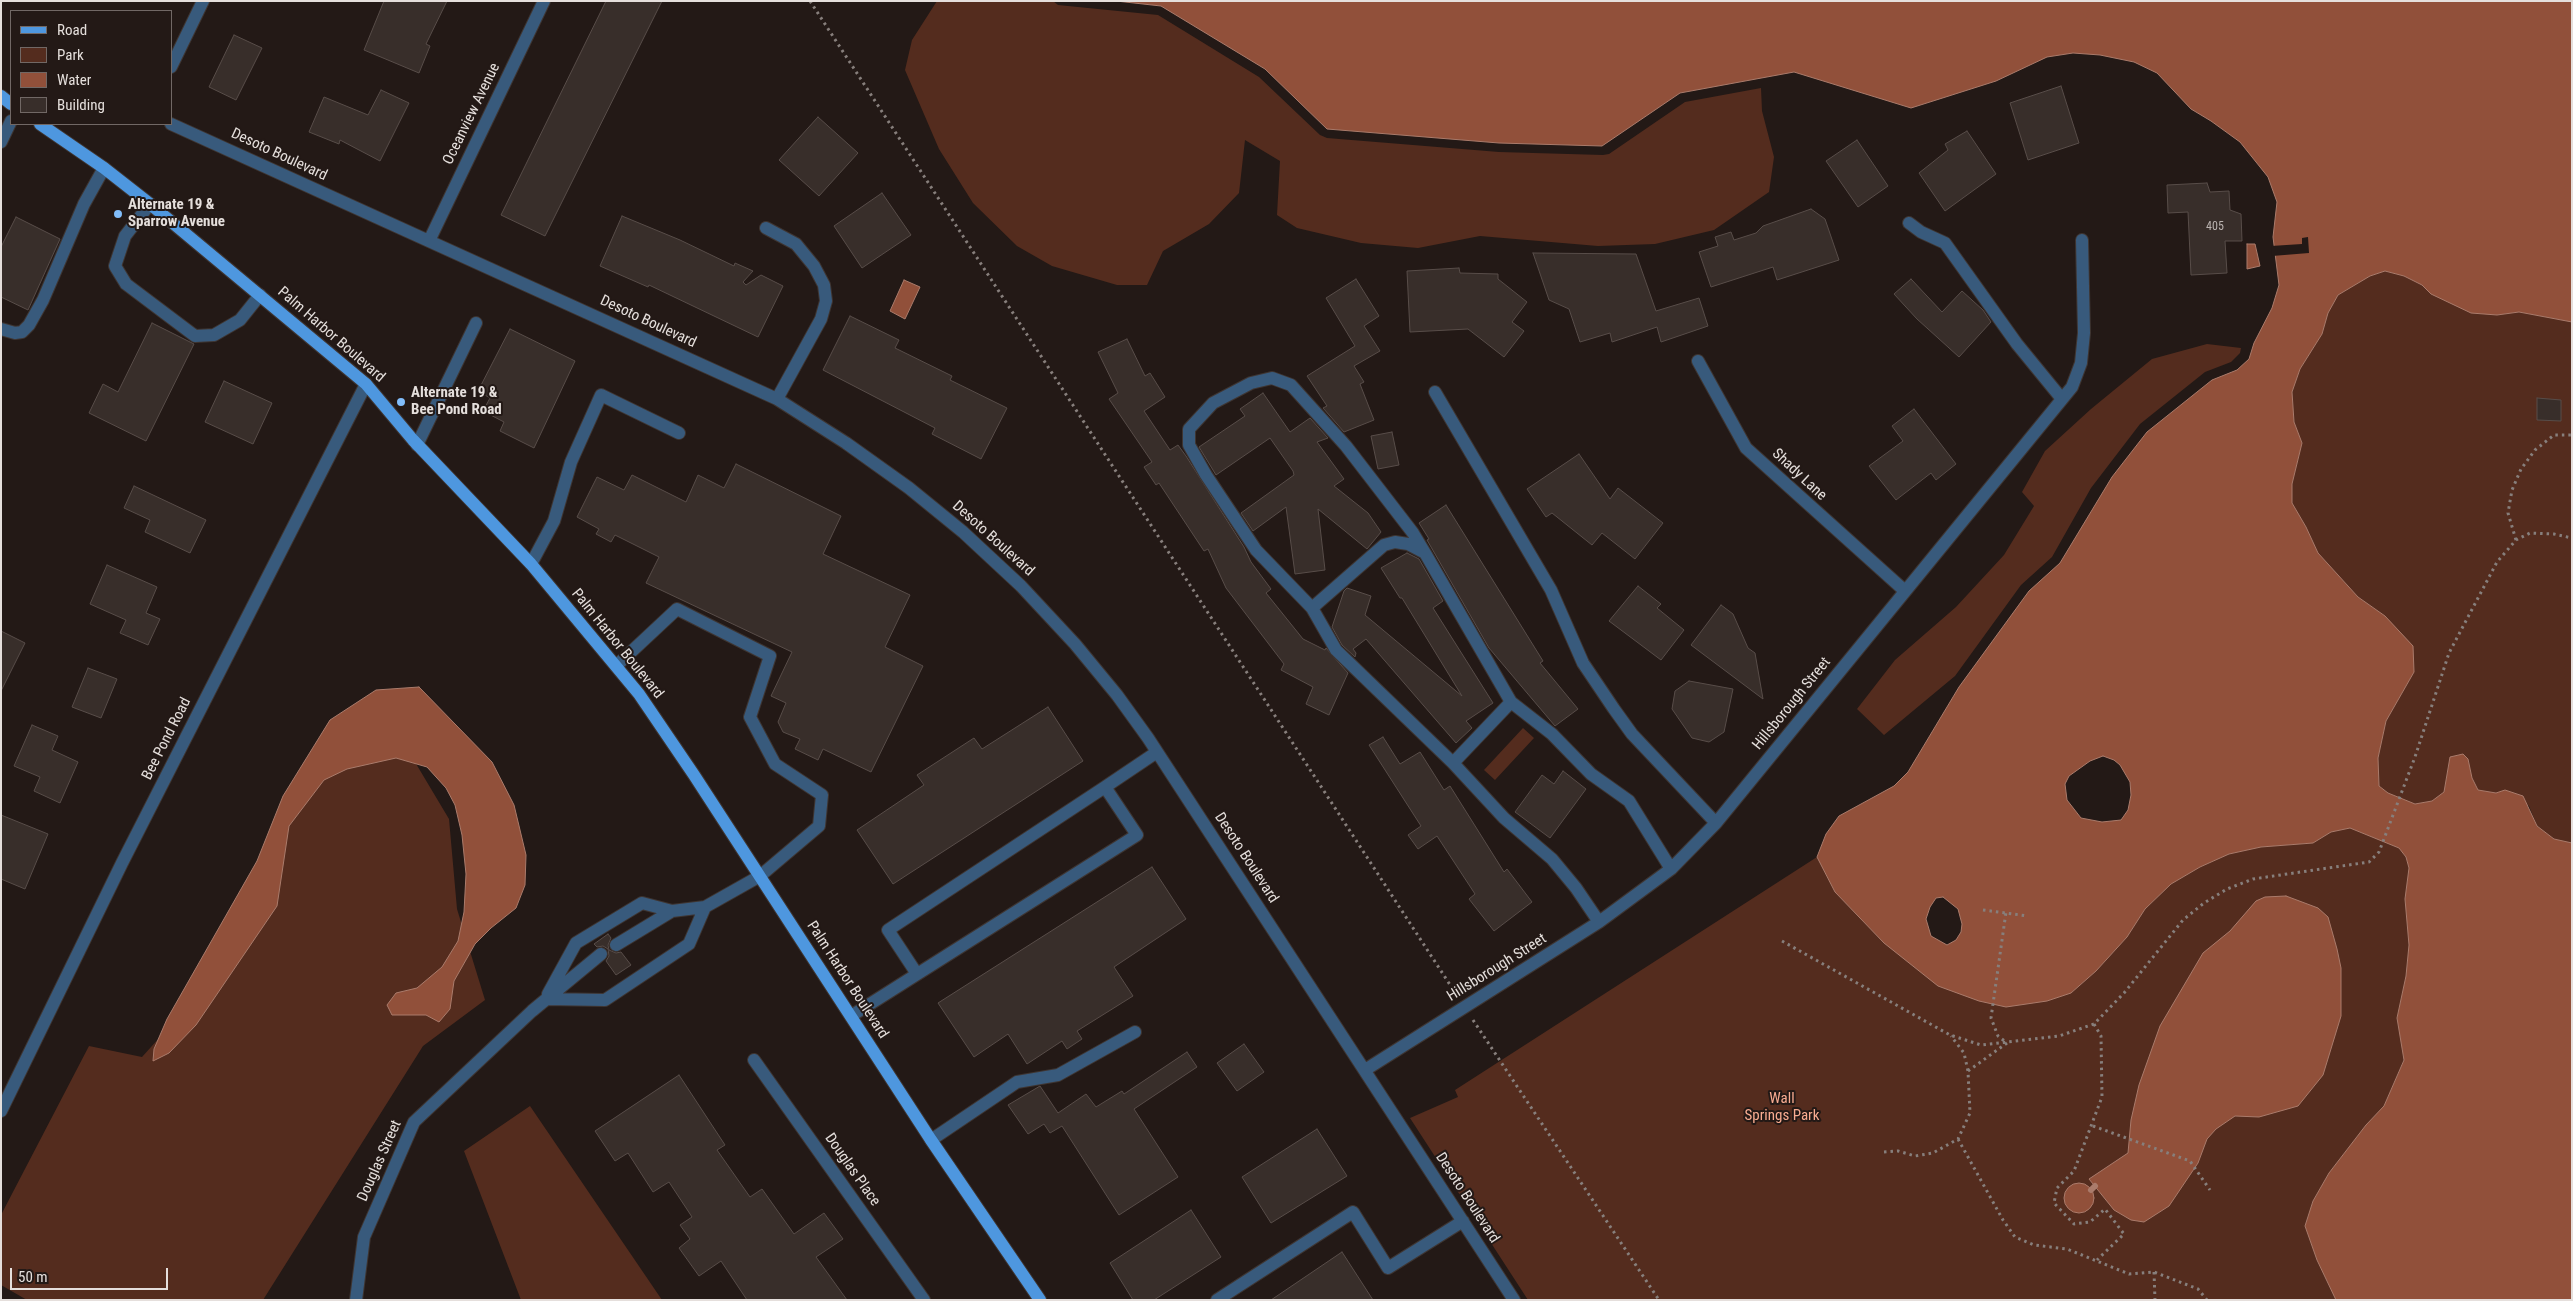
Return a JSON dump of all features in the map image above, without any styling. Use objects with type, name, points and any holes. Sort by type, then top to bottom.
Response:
[{"type":"main road","name":"Palm Harbor Boulevard","points":[[41,125],[104,168],[150,204],[366,384],[417,445],[531,564],[639,694],[760,876],[931,1140],[1040,1300]]},
{"type":"street","points":[[172,65],[203,1]]},
{"type":"street","name":"Oceanview Avenue","points":[[429,241],[544,1]]},
{"type":"street","points":[[1,142],[10,123]]},
{"type":"street","name":"Desoto Boulevard","points":[[172,124],[777,399],[846,443],[909,488],[963,532],[1007,572],[1074,644],[1117,695],[1157,752],[1365,1070],[1512,1299]]},
{"type":"street","points":[[1,329],[15,333],[22,332],[29,325],[43,300],[84,204],[104,168]]},
{"type":"street","points":[[150,204],[125,236],[115,266],[126,284],[195,336],[214,335],[240,320],[260,295]]},
{"type":"street","points":[[1909,223],[1945,243],[2017,344],[2062,398]]},
{"type":"street","points":[[766,228],[796,244],[814,266],[824,285],[826,301],[821,320],[777,399]]},
{"type":"street","name":"Hillsborough Street","points":[[1365,1070],[1598,922],[1671,868],[1716,822],[2072,387],[2082,363],[2084,333],[2082,240]]},
{"type":"street","points":[[417,445],[476,323]]},
{"type":"street","name":"Shady Lane","points":[[1698,361],[1746,448],[1905,591]]},
{"type":"street","points":[[1598,922],[1576,888],[1552,859],[1504,818],[1453,763],[1336,650],[1312,608],[1256,550],[1189,445],[1189,429],[1198,417],[1213,404],[1251,383],[1272,378],[1291,385],[1346,446],[1414,533],[1511,702],[1552,734],[1591,774],[1629,801],[1671,868]]},
{"type":"street","name":"Bee Pond Road","points":[[1,1111],[122,863],[366,384]]},
{"type":"street","points":[[1435,392],[1551,590],[1588,670],[1632,734],[1716,822]]},
{"type":"street","points":[[531,564],[554,521],[571,462],[601,395],[679,433]]},
{"type":"street","points":[[1312,608],[1384,546],[1395,542],[1408,544],[1425,552]]},
{"type":"street","points":[[616,666],[677,609],[770,656],[750,717],[775,764],[822,795],[819,826],[760,876],[705,907],[672,911],[642,903],[576,943],[546,999],[605,1000],[689,944],[705,907]]},
{"type":"street","points":[[1453,763],[1511,702]]},
{"type":"street","points":[[917,974],[888,930],[1157,752]]},
{"type":"street","points":[[851,1016],[1137,835],[1106,787]]},
{"type":"street","points":[[616,945],[672,911]]},
{"type":"street","name":"Douglas Street","points":[[356,1300],[364,1237],[414,1122],[546,999],[602,954]]},
{"type":"street","points":[[931,1140],[1017,1082],[1058,1075],[1135,1032]]},
{"type":"street","name":"Douglas Place","points":[[754,1060],[924,1300]]},
{"type":"street","points":[[1217,1300],[1353,1212],[1388,1268],[1463,1221]]},
{"type":"path","points":[[810,1],[1464,1008],[1659,1300]]},
{"type":"path","points":[[2516,540],[2508,513],[2512,490],[2521,469],[2535,450],[2554,435],[2572,435]]},
{"type":"path","points":[[1782,941],[1950,1035],[1981,1045],[2059,1036],[2094,1024],[2114,1005],[2183,920],[2204,903],[2227,889],[2253,879],[2369,862],[2379,852],[2415,757],[2449,653],[2497,562],[2516,540],[2530,533],[2554,534],[2572,538]]},
{"type":"path","points":[[1983,910],[2028,916]]},
{"type":"path","points":[[2006,912],[1991,1018],[1998,1036],[2007,1043]]},
{"type":"path","points":[[2094,1024],[2100,1036],[2102,1097],[2093,1126],[2074,1171],[2057,1188],[2054,1203],[2074,1224],[2090,1222],[2105,1209],[2124,1234],[2096,1260]]},
{"type":"path","points":[[1884,1152],[1898,1150],[1915,1156],[1933,1153],[1958,1139],[1970,1113],[1968,1071],[1964,1053],[1950,1035]]},
{"type":"path","points":[[1968,1071],[2007,1043]]},
{"type":"path","points":[[2093,1126],[2190,1161],[2210,1190]]},
{"type":"path","points":[[1958,1139],[2015,1237],[2034,1245],[2067,1249],[2128,1274],[2154,1272],[2198,1289],[2207,1300]]},
{"type":"path","points":[[2154,1272],[2155,1300]]},
{"type":"green space","points":[[937,1],[1053,1],[1058,5],[1158,15],[1259,77],[1320,135],[1327,138],[1499,152],[1603,155],[1609,154],[1685,102],[1761,88],[1762,111],[1774,157],[1769,192],[1714,230],[1655,244],[1598,246],[1480,236],[1418,248],[1361,243],[1297,228],[1277,215],[1280,161],[1245,140],[1239,193],[1209,224],[1163,251],[1147,285],[1117,285],[1052,266],[1017,246],[973,203],[939,149],[905,70],[912,40]]},
{"type":"green space","points":[[2385,271],[2404,276],[2422,285],[2431,294],[2497,315],[2519,312],[2572,322],[2572,843],[2554,839],[2537,826],[2529,806],[2505,791],[2496,793],[2478,790],[2472,778],[2468,759],[2450,757],[2444,792],[2432,801],[2415,804],[2388,793],[2379,786],[2378,758],[2386,721],[2414,672],[2385,616],[2358,597],[2318,553],[2306,527],[2292,504],[2292,484],[2302,443],[2294,422],[2292,392],[2300,369],[2322,334],[2328,313],[2338,295],[2370,276]]},
{"type":"green space","points":[[2207,344],[2241,348],[2240,353],[2231,362],[2205,372],[2140,424],[2091,488],[2052,557],[2021,585],[1955,676],[1884,735],[1857,709],[1895,660],[1956,607],[2004,555],[2034,506],[2022,492],[2045,451],[2091,409],[2152,359]]},
{"type":"green space","points":[[1523,728],[1534,738],[1495,780],[1484,770]]},
{"type":"green space","points":[[409,752],[449,819],[457,909],[485,1000],[423,1046],[263,1300],[27,1300],[1,1285],[1,1215],[89,1046],[142,1057],[214,977],[276,835],[319,770]]},
{"type":"green space","name":"Wall Springs Park","points":[[2350,828],[2399,848],[2406,857],[2409,868],[2405,899],[2409,945],[2406,976],[2397,1018],[2404,1059],[2384,1106],[2366,1125],[2329,1173],[2313,1201],[2305,1226],[2317,1260],[2336,1300],[1528,1300],[1410,1118],[1458,1097],[1455,1090],[1817,857],[1835,892],[1884,943],[2071,993],[2096,971],[2127,937],[2145,909],[2171,884],[2200,867],[2229,854],[2261,847],[2313,843],[2331,832]]},
{"type":"green space","points":[[530,1106],[662,1300],[521,1300],[464,1151]]},
{"type":"water","points":[[1116,1],[2572,1],[2572,322],[2519,312],[2497,315],[2471,313],[2431,294],[2422,285],[2404,276],[2385,271],[2370,276],[2338,295],[2328,313],[2322,334],[2300,369],[2292,392],[2294,422],[2302,443],[2292,484],[2292,503],[2318,553],[2358,597],[2385,616],[2413,646],[2414,672],[2386,721],[2378,758],[2379,786],[2388,793],[2415,804],[2432,801],[2444,792],[2450,757],[2463,754],[2468,759],[2472,778],[2478,790],[2496,793],[2505,790],[2523,796],[2537,826],[2554,839],[2572,843],[2572,1300],[2336,1300],[2317,1260],[2305,1226],[2313,1201],[2329,1173],[2366,1125],[2384,1106],[2404,1060],[2397,1018],[2406,976],[2409,945],[2405,899],[2409,868],[2406,857],[2399,848],[2350,828],[2331,832],[2313,843],[2261,847],[2229,854],[2200,867],[2171,884],[2145,909],[2127,937],[2096,971],[2071,993],[2047,1001],[2006,1007],[1979,1001],[1938,986],[1884,943],[1835,892],[1817,857],[1826,834],[1839,816],[1894,786],[1908,772],[1959,687],[2029,591],[2060,563],[2112,477],[2147,432],[2212,380],[2237,370],[2249,359],[2254,343],[2272,308],[2279,285],[2273,237],[2277,202],[2268,177],[2240,142],[2191,109],[2157,73],[2134,62],[2100,55],[2073,53],[2047,57],[1996,81],[1911,108],[1794,72],[1680,93],[1602,146],[1499,143],[1327,129],[1265,69],[1161,6]],"holes":[[[2103,756],[2114,760],[2120,765],[2130,782],[2131,795],[2128,810],[2121,820],[2102,822],[2081,818],[2067,800],[2065,784],[2069,776],[2090,761]],[[1943,897],[1958,909],[1962,924],[1961,932],[1956,940],[1947,945],[1931,936],[1926,919],[1930,907],[1936,898]]]},
{"type":"water","points":[[2247,244],[2255,244],[2260,266],[2247,269]]},
{"type":"water","points":[[904,280],[920,287],[905,319],[890,311]]},
{"type":"water","points":[[419,687],[492,762],[514,805],[526,855],[525,885],[516,908],[475,944],[454,981],[450,1009],[439,1022],[426,1015],[392,1015],[387,1005],[396,993],[417,988],[442,967],[458,941],[464,912],[466,874],[462,835],[455,805],[446,788],[427,767],[396,758],[347,769],[324,780],[289,826],[277,906],[196,1025],[169,1053],[153,1061],[154,1049],[167,1019],[257,861],[283,796],[330,720],[376,690]]},
{"type":"water","points":[[2286,896],[2318,908],[2328,917],[2341,968],[2341,1016],[2323,1075],[2298,1106],[2259,1117],[2235,1116],[2216,1129],[2207,1139],[2198,1163],[2169,1206],[2144,1222],[2131,1220],[2114,1210],[2089,1179],[2128,1153],[2131,1120],[2139,1085],[2160,1026],[2203,953],[2230,931],[2256,901],[2265,897]]},
{"type":"water","points":[[2079,1183],[2090,1187],[2094,1198],[2090,1209],[2079,1213],[2068,1209],[2064,1198],[2068,1187]]},
{"type":"pier","points":[[2308,237],[2309,253],[2272,256],[2271,246],[2302,244],[2302,238]]},
{"type":"building","points":[[384,1],[447,1],[426,44],[430,46],[419,73],[364,50]]},
{"type":"building","points":[[606,1],[662,1],[545,236],[501,215]]},
{"type":"building","points":[[234,35],[262,48],[236,100],[209,87]]},
{"type":"building","points":[[2061,86],[2079,143],[2028,160],[2010,103]]},
{"type":"building","points":[[381,90],[409,103],[380,161],[340,140],[339,144],[309,132],[324,97],[368,115]]},
{"type":"building","points":[[818,117],[858,153],[819,196],[779,160]]},
{"type":"building","points":[[1967,131],[1996,174],[1945,211],[1919,173],[1948,150],[1945,144]]},
{"type":"building","points":[[1857,140],[1888,186],[1858,207],[1826,161]]},
{"type":"building","points":[[2207,183],[2210,192],[2229,191],[2230,210],[2241,214],[2242,241],[2225,241],[2227,273],[2191,275],[2188,212],[2168,213],[2167,185]]},
{"type":"building","points":[[882,193],[911,235],[862,268],[834,226]]},
{"type":"building","points":[[1811,209],[1825,219],[1839,260],[1777,280],[1773,267],[1711,287],[1699,252],[1718,246],[1715,237],[1731,232],[1734,240],[1756,233],[1763,226]]},
{"type":"building","points":[[622,216],[680,240],[734,266],[735,263],[753,271],[743,282],[746,285],[761,275],[783,286],[758,337],[649,285],[648,287],[600,266]]},
{"type":"building","points":[[16,217],[60,239],[28,310],[1,297],[1,247]]},
{"type":"building","points":[[1533,253],[1636,254],[1656,311],[1699,298],[1708,326],[1661,342],[1657,327],[1612,342],[1610,333],[1580,342],[1569,309],[1549,300]]},
{"type":"building","points":[[1459,268],[1460,273],[1498,274],[1498,279],[1527,302],[1512,322],[1524,331],[1504,357],[1468,329],[1410,332],[1407,271]]},
{"type":"building","points":[[1356,279],[1379,316],[1364,326],[1380,351],[1354,366],[1364,382],[1360,384],[1374,420],[1344,432],[1323,408],[1327,406],[1307,376],[1355,346],[1326,298]]},
{"type":"building","points":[[1911,279],[1942,312],[1962,291],[1983,310],[1991,322],[1959,357],[1917,319],[1894,294]]},
{"type":"building","points":[[850,316],[899,340],[895,348],[952,376],[950,380],[1007,408],[981,459],[932,434],[935,428],[823,370]]},
{"type":"building","points":[[152,323],[194,344],[146,441],[89,413],[103,384],[118,392]]},
{"type":"building","points":[[510,329],[575,361],[534,448],[500,431],[504,422],[483,411],[490,398],[478,391]]},
{"type":"building","points":[[1127,339],[1145,376],[1150,373],[1165,397],[1144,411],[1170,450],[1178,445],[1186,456],[1244,547],[1251,562],[1271,589],[1266,593],[1303,639],[1325,650],[1326,648],[1348,673],[1329,715],[1306,704],[1313,687],[1281,670],[1284,664],[1226,588],[1208,549],[1204,551],[1159,483],[1156,485],[1144,467],[1152,462],[1109,399],[1118,393],[1098,352]]},
{"type":"building","points":[[224,381],[272,403],[253,444],[205,422]]},
{"type":"building","points":[[1263,393],[1290,432],[1310,418],[1328,438],[1317,442],[1344,479],[1334,486],[1368,513],[1381,532],[1367,549],[1318,509],[1325,570],[1295,574],[1286,507],[1253,531],[1241,513],[1294,475],[1270,438],[1216,475],[1199,447],[1245,416],[1240,409]]},
{"type":"building","points":[[2537,398],[2561,400],[2561,421],[2537,420]]},
{"type":"building","points":[[1914,409],[1956,464],[1936,480],[1931,473],[1896,500],[1869,466],[1903,441],[1892,426]]},
{"type":"building","points":[[1392,432],[1399,465],[1378,469],[1371,436]]},
{"type":"building","points":[[1579,454],[1610,499],[1618,488],[1663,523],[1635,559],[1602,533],[1592,545],[1552,513],[1546,517],[1527,489]]},
{"type":"building","points":[[736,464],[841,516],[823,554],[910,595],[885,647],[923,666],[871,772],[823,749],[818,760],[795,749],[800,739],[783,732],[778,722],[786,703],[771,696],[792,652],[646,583],[659,557],[615,535],[611,542],[596,534],[599,529],[577,517],[597,477],[624,490],[632,475],[686,502],[698,475],[724,488]]},
{"type":"building","points":[[134,486],[206,520],[190,553],[145,532],[150,520],[124,508]]},
{"type":"building","points":[[1446,505],[1543,661],[1540,663],[1578,709],[1555,726],[1489,648],[1427,540],[1429,539],[1419,523]]},
{"type":"building","points":[[1407,553],[1419,559],[1443,601],[1433,608],[1493,703],[1466,721],[1472,728],[1456,743],[1366,639],[1353,649],[1356,653],[1355,657],[1342,645],[1332,627],[1344,591],[1347,588],[1371,596],[1365,615],[1462,696],[1402,598],[1400,598],[1381,568]]},
{"type":"building","points":[[107,565],[157,587],[146,613],[160,619],[148,645],[120,633],[126,620],[90,604]]},
{"type":"building","points":[[1638,586],[1661,604],[1657,608],[1684,630],[1661,660],[1609,621]]},
{"type":"building","points":[[1721,605],[1733,614],[1748,648],[1755,653],[1763,699],[1691,645]]},
{"type":"building","points":[[1,631],[25,643],[1,691]]},
{"type":"building","points":[[88,668],[117,679],[101,718],[72,707]]},
{"type":"building","points":[[1689,681],[1733,689],[1724,732],[1709,742],[1692,738],[1672,709],[1675,691]]},
{"type":"building","points":[[1048,707],[1083,761],[893,884],[857,830],[924,785],[917,775],[974,738],[982,749]]},
{"type":"building","points":[[32,725],[58,736],[52,750],[78,762],[60,803],[34,791],[40,777],[14,766]]},
{"type":"building","points":[[1383,737],[1400,764],[1420,752],[1444,790],[1450,786],[1504,872],[1507,869],[1532,902],[1494,931],[1469,899],[1475,894],[1437,836],[1418,849],[1408,835],[1421,826],[1369,745]]},
{"type":"building","points":[[1563,771],[1586,789],[1550,838],[1515,812],[1542,775],[1554,784]]},
{"type":"building","points":[[1,815],[48,834],[25,889],[1,879]]},
{"type":"building","points":[[1152,867],[1186,919],[1114,967],[1133,996],[1077,1031],[1082,1039],[1067,1049],[1062,1041],[1027,1064],[1008,1034],[974,1057],[938,1003]]},
{"type":"building","points":[[608,934],[611,938],[608,945],[609,950],[616,953],[621,952],[631,965],[616,975],[606,961],[609,956],[608,949],[603,946],[597,947],[594,944]]},
{"type":"building","points":[[1244,1044],[1264,1072],[1237,1091],[1217,1063]]},
{"type":"building","points":[[1187,1052],[1197,1067],[1134,1109],[1178,1177],[1119,1215],[1062,1126],[1050,1133],[1044,1124],[1028,1134],[1008,1105],[1040,1086],[1058,1113],[1086,1094],[1096,1107],[1122,1091],[1124,1094]]},
{"type":"building","points":[[679,1075],[725,1145],[717,1150],[750,1197],[762,1189],[794,1234],[824,1213],[843,1239],[816,1257],[847,1300],[747,1300],[721,1261],[699,1276],[679,1248],[690,1239],[680,1225],[692,1217],[669,1182],[653,1192],[628,1153],[615,1161],[595,1131]]},
{"type":"building","points":[[1317,1129],[1347,1176],[1271,1223],[1242,1177]]},
{"type":"building","points":[[1191,1210],[1221,1257],[1154,1300],[1133,1300],[1110,1263]]},
{"type":"building","points":[[1342,1252],[1373,1300],[1271,1300]]},
{"type":"waterway","points":[[2091,1190],[2095,1186]]},
{"type":"place","name":"Alternate 19 & Sparrow Avenue","points":[[118,214]]},
{"type":"place","name":"Alternate 19 & Bee Pond Road","points":[[401,402]]}]
